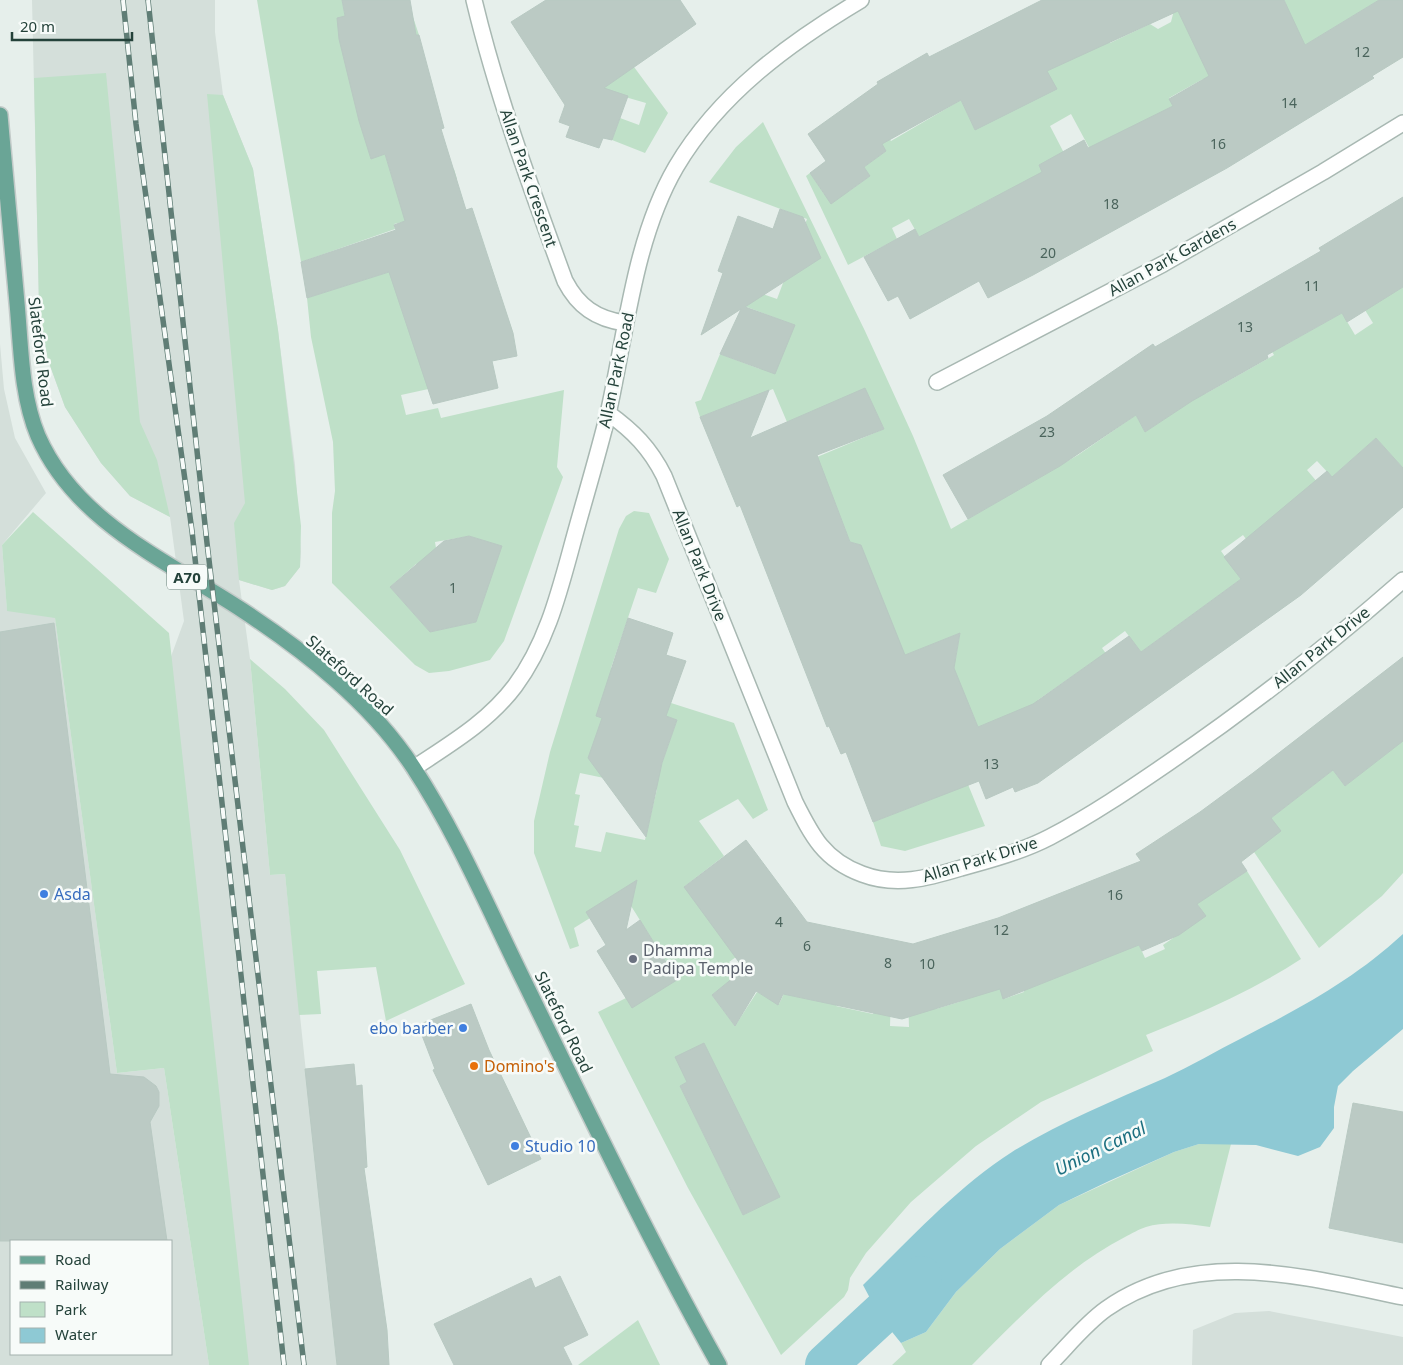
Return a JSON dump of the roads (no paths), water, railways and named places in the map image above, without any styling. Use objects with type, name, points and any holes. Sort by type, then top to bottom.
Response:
[{"type":"main road","name":"Slateford Road","points":[[0,115],[21,351],[29,408],[38,436],[50,458],[88,507],[132,542],[240,608],[316,664],[367,710],[388,733],[414,768],[448,827],[629,1196],[719,1365]]},
{"type":"street","name":"Allan Park Crescent","points":[[474,0],[485,44],[512,133],[565,280],[572,295],[585,308],[604,319],[625,324]]},
{"type":"street","name":"Allan Park Road","points":[[414,768],[486,717],[515,687],[535,656],[543,639],[564,572],[608,414],[625,324],[656,211],[675,169],[699,132],[743,84],[861,0]]},
{"type":"street","name":"Allan Park Gardens","points":[[937,382],[1163,264],[1323,172],[1403,123]]},
{"type":"street","name":"Allan Park Drive","points":[[608,414],[640,438],[654,457],[664,476],[795,802],[817,844],[844,865],[862,874],[882,879],[903,882],[934,876],[990,860],[1048,838],[1108,804],[1224,725],[1403,580]]},
{"type":"street","points":[[1049,1365],[1104,1310],[1118,1301],[1165,1280],[1200,1272],[1233,1270],[1263,1272],[1403,1297]]},
{"type":"water","points":[[1403,934],[1403,1029],[1338,1086],[1334,1107],[1334,1128],[1320,1147],[1298,1156],[1256,1145],[1199,1144],[1174,1152],[1059,1205],[1000,1249],[956,1292],[926,1332],[901,1343],[880,1317],[863,1285],[934,1215],[991,1166],[1049,1131],[1175,1073],[1306,1004],[1346,979]]},
{"type":"waterway","name":"Union Canal","points":[[826,1365],[921,1277]]},
{"type":"railway","points":[[123,0],[136,124],[192,531],[284,1365]]},
{"type":"railway","points":[[148,0],[207,543],[304,1365]]},
{"type":"place","name":"Asda","points":[[44,894]]},
{"type":"place","name":"Dhamma Padipa Temple","points":[[633,959]]},
{"type":"place","name":"ebo barber","points":[[463,1028]]},
{"type":"place","name":"Domino's","points":[[474,1066]]},
{"type":"place","name":"Studio 10","points":[[515,1146]]}]
